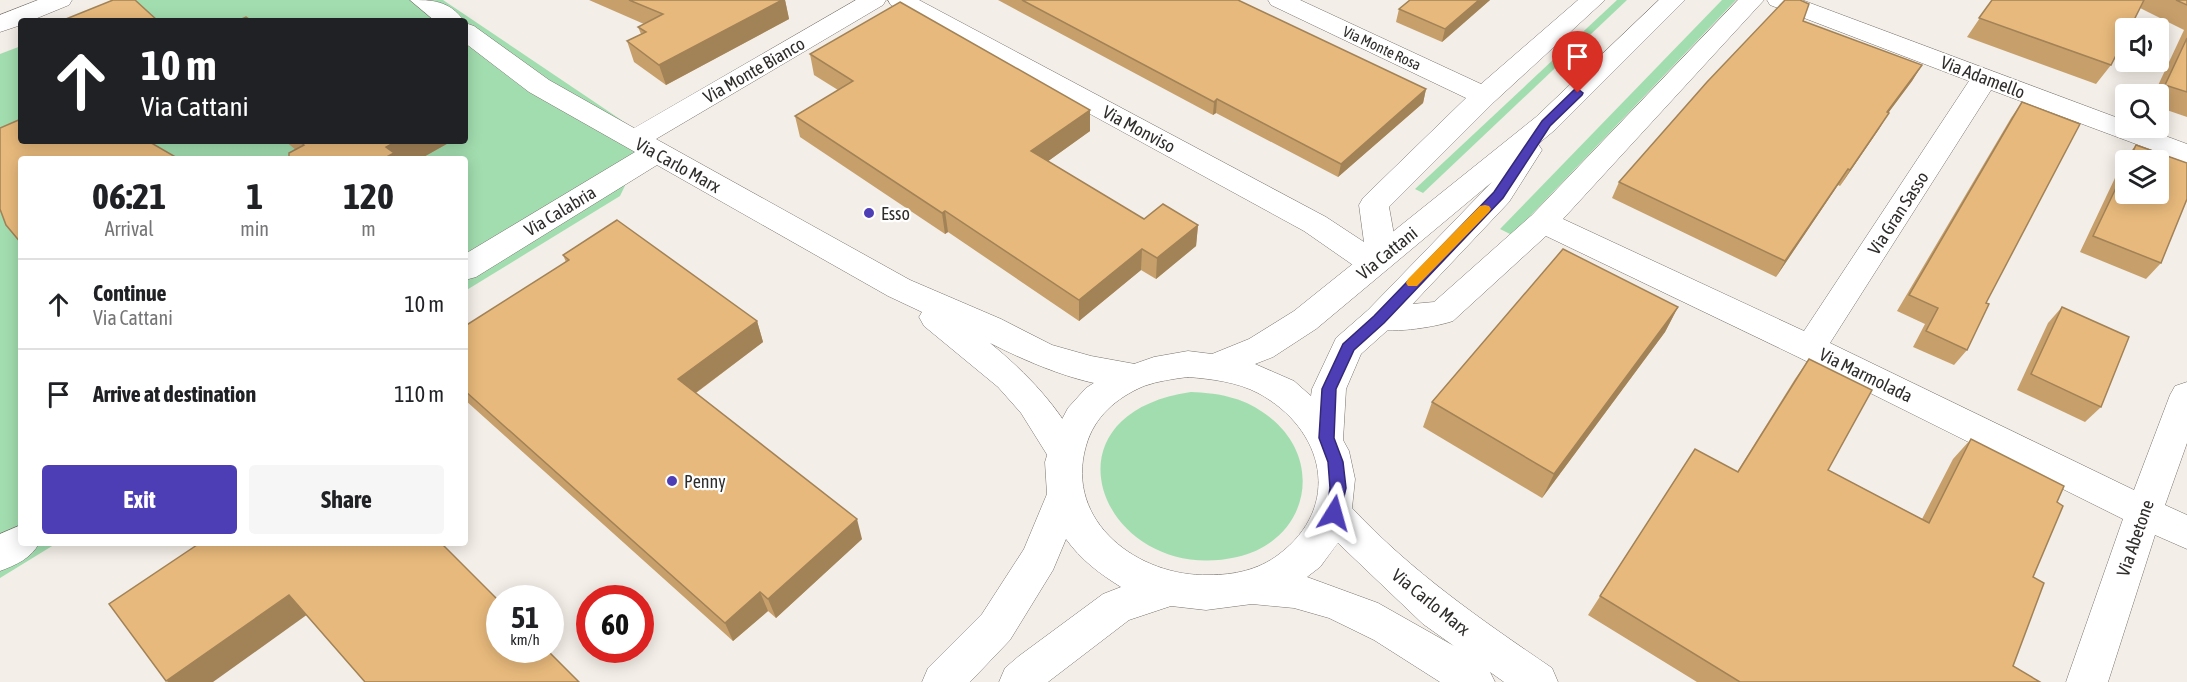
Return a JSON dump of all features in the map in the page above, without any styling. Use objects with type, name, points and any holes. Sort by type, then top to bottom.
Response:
[{"type":"street","points":[[0,24],[60,0]]},
{"type":"street","points":[[422,0],[447,18]]},
{"type":"street","name":"Via Monte Bianco","points":[[644,146],[874,0]]},
{"type":"street","name":"Via Monviso","points":[[900,0],[1378,260]]},
{"type":"street","name":"Via Monte Rosa","points":[[1280,0],[1485,96]]},
{"type":"street","points":[[1378,260],[1374,206],[1485,96],[1593,0]]},
{"type":"street","name":"Via Cattani","points":[[1216,366],[1261,348],[1305,320],[1546,123],[1673,0]]},
{"type":"street","points":[[1379,319],[1442,313],[1543,222],[1752,0]]},
{"type":"street","name":"Via Adamello","points":[[1779,0],[2187,154]]},
{"type":"street","name":"Via Carlo Marx","points":[[468,34],[539,86],[899,288],[989,328],[1042,355],[1091,369],[1134,375]]},
{"type":"street","name":"Via Gran Sasso","points":[[1810,348],[1985,78]]},
{"type":"street","name":"Via Cattani","points":[[1326,438],[1329,389],[1348,347],[1379,319],[1499,195],[1546,123]]},
{"type":"street","name":"Via Calabria","points":[[468,267],[644,146]]},
{"type":"street","name":"Via Marmolada","points":[[1543,222],[1810,348],[2187,533]]},
{"type":"street","name":"Via Carlo Marx","points":[[899,288],[1010,378],[1033,403],[1064,451]]},
{"type":"street","name":"Via Carlo Marx","points":[[1188,364],[1216,366],[1243,372],[1260,380],[1292,398],[1312,416],[1326,438],[1336,462],[1338,488],[1334,513],[1322,537],[1304,559],[1280,576],[1250,587],[1225,592],[1207,593],[1170,589],[1128,573],[1093,546],[1071,513],[1065,495],[1062,473],[1064,451],[1078,420],[1102,394],[1134,375],[1169,366],[1188,364]]},
{"type":"street","name":"Via Abetone","points":[[2087,682],[2144,512],[2187,395]]},
{"type":"street","points":[[943,682],[996,627],[1040,558],[1065,495]]},
{"type":"street","name":"Via Carlo Marx","points":[[1334,513],[1362,544],[1437,611],[1537,682]]},
{"type":"street","points":[[0,554],[18,543]]},
{"type":"street","name":"Via Carlo Marx","points":[[1250,587],[1295,591],[1335,603],[1409,639],[1474,682]]},
{"type":"street","points":[[1020,682],[1033,669],[1117,606],[1170,589]]},
{"type":"green space","points":[[131,0],[443,0],[648,138],[620,196],[468,289],[468,156],[18,156],[18,546],[52,546],[0,578],[0,54],[18,47],[18,144],[468,144],[468,18],[88,18]]},
{"type":"green space","points":[[1617,0],[1627,0],[1423,193],[1415,189]]},
{"type":"green space","points":[[1722,0],[1736,0],[1512,235],[1500,229]]},
{"type":"green space","points":[[1191,392],[1229,397],[1256,408],[1284,431],[1296,451],[1302,473],[1302,494],[1294,515],[1281,533],[1262,548],[1237,557],[1191,559],[1152,547],[1123,524],[1105,494],[1101,462],[1113,432],[1142,407]]},
{"type":"building","points":[[113,0],[135,0],[155,18],[68,18]]},
{"type":"building","points":[[629,0],[782,0],[659,65],[627,41],[646,32],[638,27],[663,14]]},
{"type":"building","points":[[1022,0],[1238,0],[1426,89],[1341,164],[1217,99],[1214,102]]},
{"type":"building","points":[[1410,0],[1479,0],[1445,29],[1399,9]]},
{"type":"building","points":[[1785,0],[1800,0],[1809,4],[1803,21],[1922,65],[1785,261],[1619,182],[1707,82]]},
{"type":"building","points":[[1992,0],[2144,0],[2135,18],[2115,18],[2115,57],[2111,65],[1979,18]]},
{"type":"building","points":[[2176,0],[2187,0],[2187,5]]},
{"type":"building","points":[[900,2],[1090,110],[1031,151],[1144,219],[1163,204],[1198,225],[1157,258],[1142,249],[1079,300],[945,211],[942,213],[795,116],[853,81],[810,54]]},
{"type":"building","points":[[2187,38],[2187,92],[2165,84]]},
{"type":"building","points":[[2022,102],[2080,124],[1986,303],[1989,304],[1967,350],[1926,331],[1938,308],[1909,295]]},
{"type":"building","points":[[18,120],[18,144],[153,144],[174,156],[18,156],[18,239],[6,225],[0,209],[0,128]]},
{"type":"building","points":[[392,144],[386,147],[394,153],[388,156],[289,156],[289,153],[304,145]]},
{"type":"building","points":[[2136,145],[2150,150],[2134,150]]},
{"type":"building","points":[[2169,157],[2187,163],[2187,199],[2161,263],[2093,236],[2115,190],[2115,204],[2169,204]]},
{"type":"building","name":"Penny","points":[[617,220],[757,321],[678,379],[857,519],[768,599],[760,592],[725,623],[468,394],[468,324],[569,260],[563,255]]},
{"type":"building","points":[[1563,249],[1678,307],[1554,474],[1432,402]]},
{"type":"building","points":[[2062,307],[2129,337],[2101,407],[2031,374]]},
{"type":"building","points":[[1809,359],[1872,390],[1828,470],[1929,523],[1971,439],[2064,486],[2057,502],[2063,506],[2033,577],[2044,583],[2013,666],[2040,682],[1740,682],[1600,596],[1695,449],[1738,472]]},
{"type":"building","points":[[196,546],[444,546],[486,588],[486,663],[560,663],[579,682],[365,682],[289,595],[166,681],[109,604]]},
{"type":"slow traffic","points":[[1412,283],[1485,209]]},
{"type":"place","name":"Esso","points":[[869,213]]},
{"type":"place","name":"Penny","points":[[672,481]]},
{"type":"route","points":[[1334,513],[1338,488],[1336,462],[1326,438],[1329,389],[1348,347],[1379,319],[1499,195],[1546,123],[1578,93]]}]
